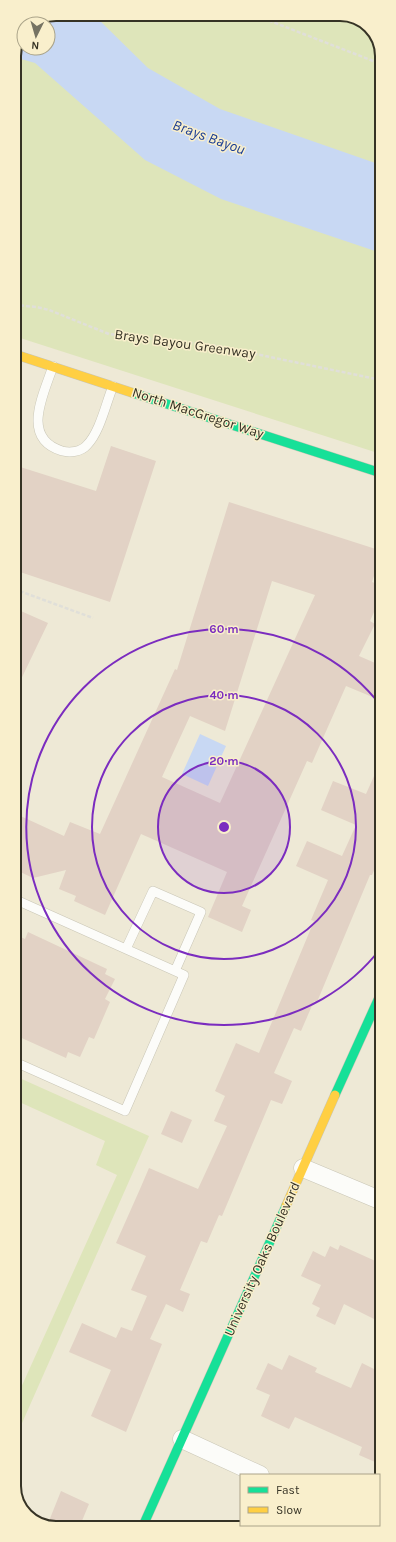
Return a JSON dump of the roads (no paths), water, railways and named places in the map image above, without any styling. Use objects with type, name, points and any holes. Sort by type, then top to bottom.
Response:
[{"type":"street","name":"North MacGregor Way","points":[[21,356],[53,365],[375,471]]},
{"type":"street","name":"University Oaks Boulevard","points":[[145,1521],[375,1007]]},
{"type":"street","points":[[303,1168],[375,1198]]},
{"type":"street","points":[[182,1439],[258,1474]]},
{"type":"lane","points":[[53,365],[37,416],[38,432],[47,443],[57,450],[66,452],[77,451],[86,446],[94,435],[113,385]]},
{"type":"lane","points":[[126,949],[153,891],[201,912],[175,971]]},
{"type":"lane","points":[[21,902],[184,975],[125,1111],[21,1065]]},
{"type":"water","name":"Brays Bayou","points":[[56,21],[100,21],[148,68],[220,109],[375,163],[375,251],[221,199],[145,160],[35,63],[21,59],[21,56],[56,56]]},
{"type":"water","points":[[200,734],[226,746],[208,786],[182,774]]}]
